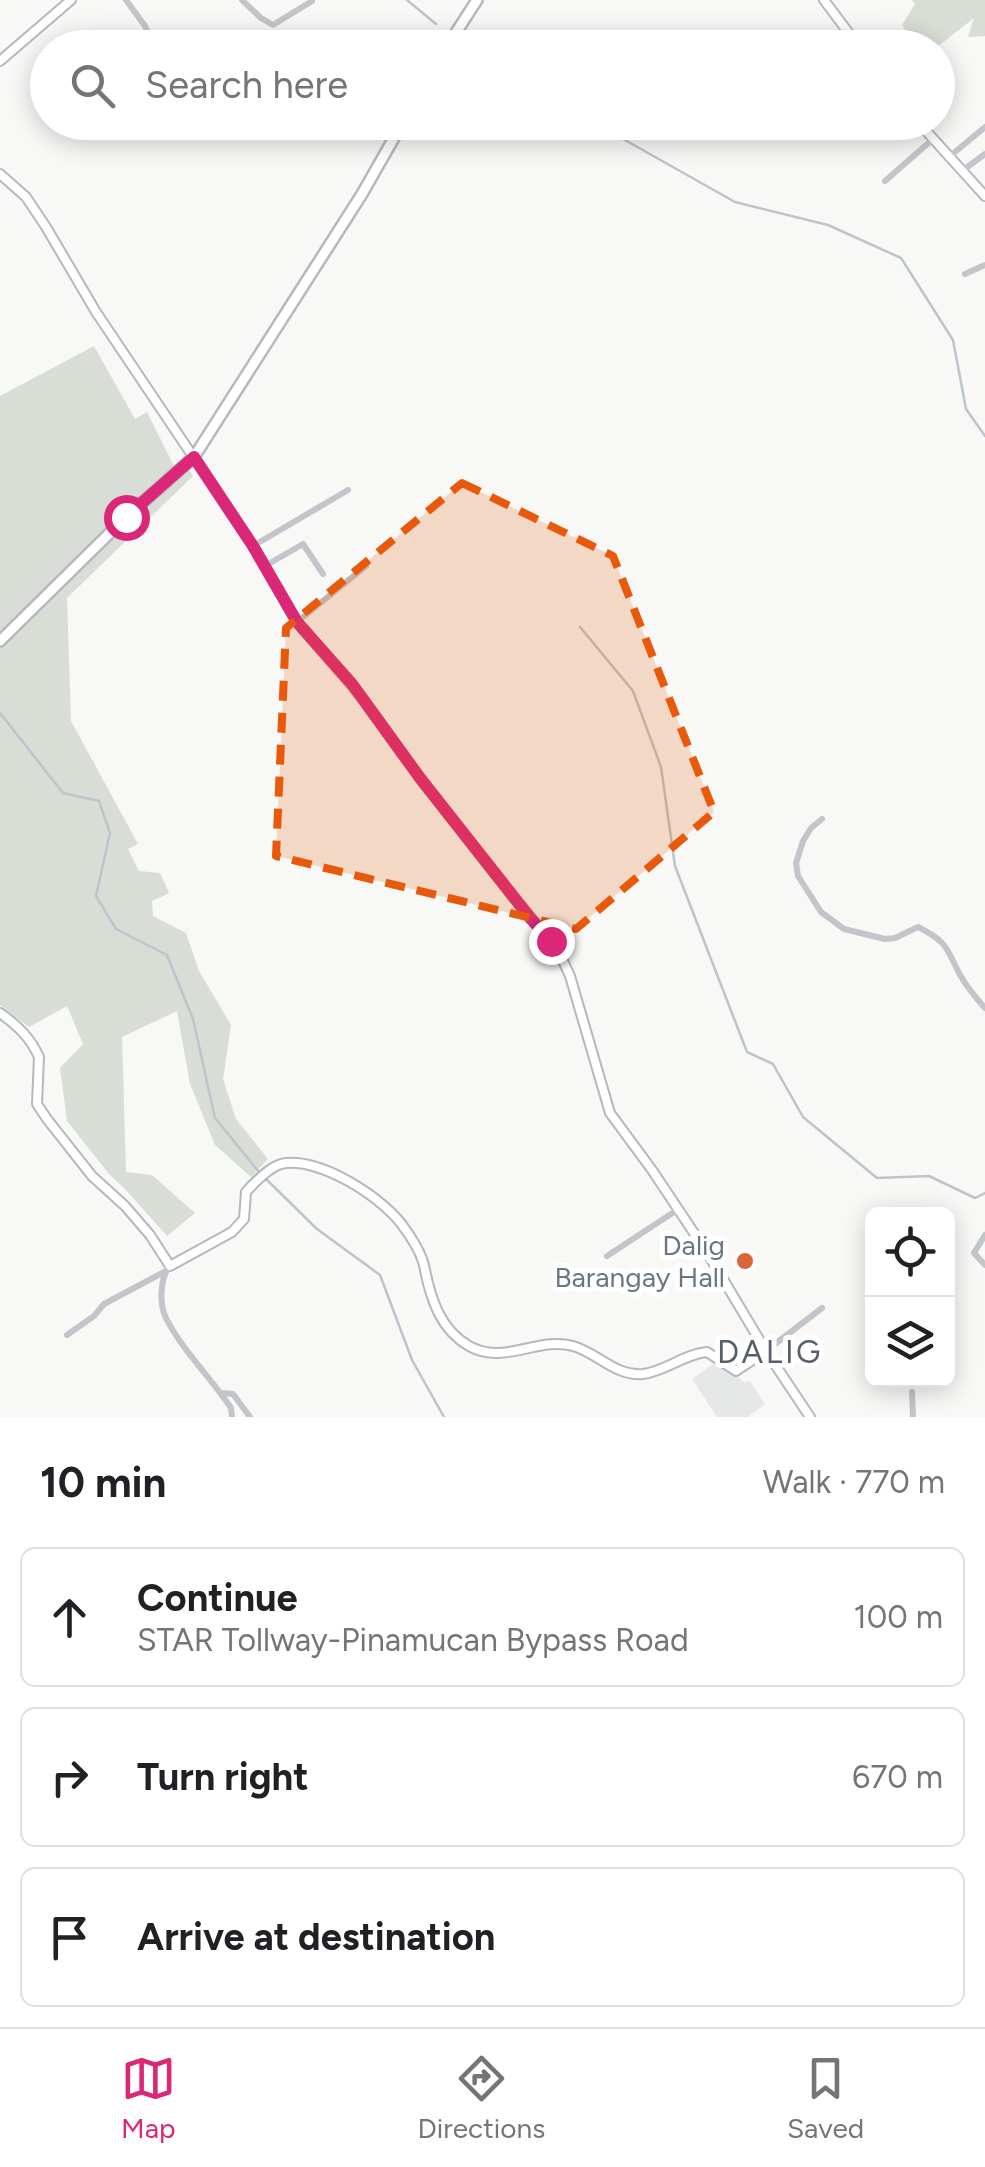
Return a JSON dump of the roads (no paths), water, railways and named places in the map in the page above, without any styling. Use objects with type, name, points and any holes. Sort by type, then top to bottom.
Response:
[{"type":"main road","points":[[458,30],[478,0]]},
{"type":"main road","points":[[0,641],[126,517],[194,457],[394,140]]},
{"type":"street","points":[[36,30],[71,0]]},
{"type":"street","points":[[126,0],[147,30]]},
{"type":"street","points":[[242,0],[273,25],[312,1]]},
{"type":"street","points":[[824,0],[846,30]]},
{"type":"street","points":[[0,60],[30,35]]},
{"type":"street","points":[[949,157],[985,128]]},
{"type":"street","points":[[884,181],[932,140]]},
{"type":"street","points":[[934,140],[985,196]]},
{"type":"street","points":[[962,171],[985,154]]},
{"type":"street","points":[[0,174],[31,204],[96,312],[253,546],[297,622],[352,684],[420,778],[557,948],[570,976],[610,1113],[708,1254],[810,1417]]},
{"type":"street","points":[[966,274],[985,266]]},
{"type":"street","points":[[253,546],[348,490]]},
{"type":"street","points":[[265,566],[303,544],[322,574]]},
{"type":"street","points":[[297,622],[366,566]]},
{"type":"street","points":[[822,819],[803,841],[796,863],[798,876],[821,912],[844,929],[886,939],[918,927],[930,933],[944,943],[960,975],[985,1008]]},
{"type":"street","points":[[0,1013],[19,1027],[36,1050],[37,1104],[46,1119],[92,1176],[150,1235],[168,1268],[162,1306],[165,1316],[222,1394],[232,1417]]},
{"type":"street","points":[[67,1334],[94,1316],[104,1304],[232,1232],[244,1219],[246,1192],[277,1165],[290,1163],[346,1180],[395,1215],[425,1267],[435,1309],[466,1345],[484,1353],[496,1355],[550,1344],[574,1346],[630,1374],[644,1374],[707,1352],[736,1371],[822,1308]]},
{"type":"street","points":[[607,1256],[677,1210]]},
{"type":"street","points":[[985,1236],[974,1254],[985,1264]]},
{"type":"street","points":[[912,1392],[913,1417]]},
{"type":"street","points":[[222,1394],[233,1394],[250,1417]]},
{"type":"waterway","points":[[407,0],[436,24]]},
{"type":"waterway","points":[[625,140],[735,202],[828,225],[901,258],[953,340],[966,409],[985,436]]},
{"type":"waterway","points":[[580,627],[633,691],[661,767],[675,866],[747,1052],[773,1064],[803,1117],[877,1178],[929,1176],[975,1198],[985,1193]]},
{"type":"waterway","points":[[0,713],[63,793],[99,801],[110,833],[96,896],[116,929],[167,955],[193,1019],[215,1118],[259,1172]]},
{"type":"waterway","points":[[265,1178],[317,1229],[380,1275],[412,1360],[444,1417]]},
{"type":"place","name":"Dalig Barangay Hall","points":[[745,1261]]},
{"type":"district","name":"DALIG","points":[[770,1352]]}]
